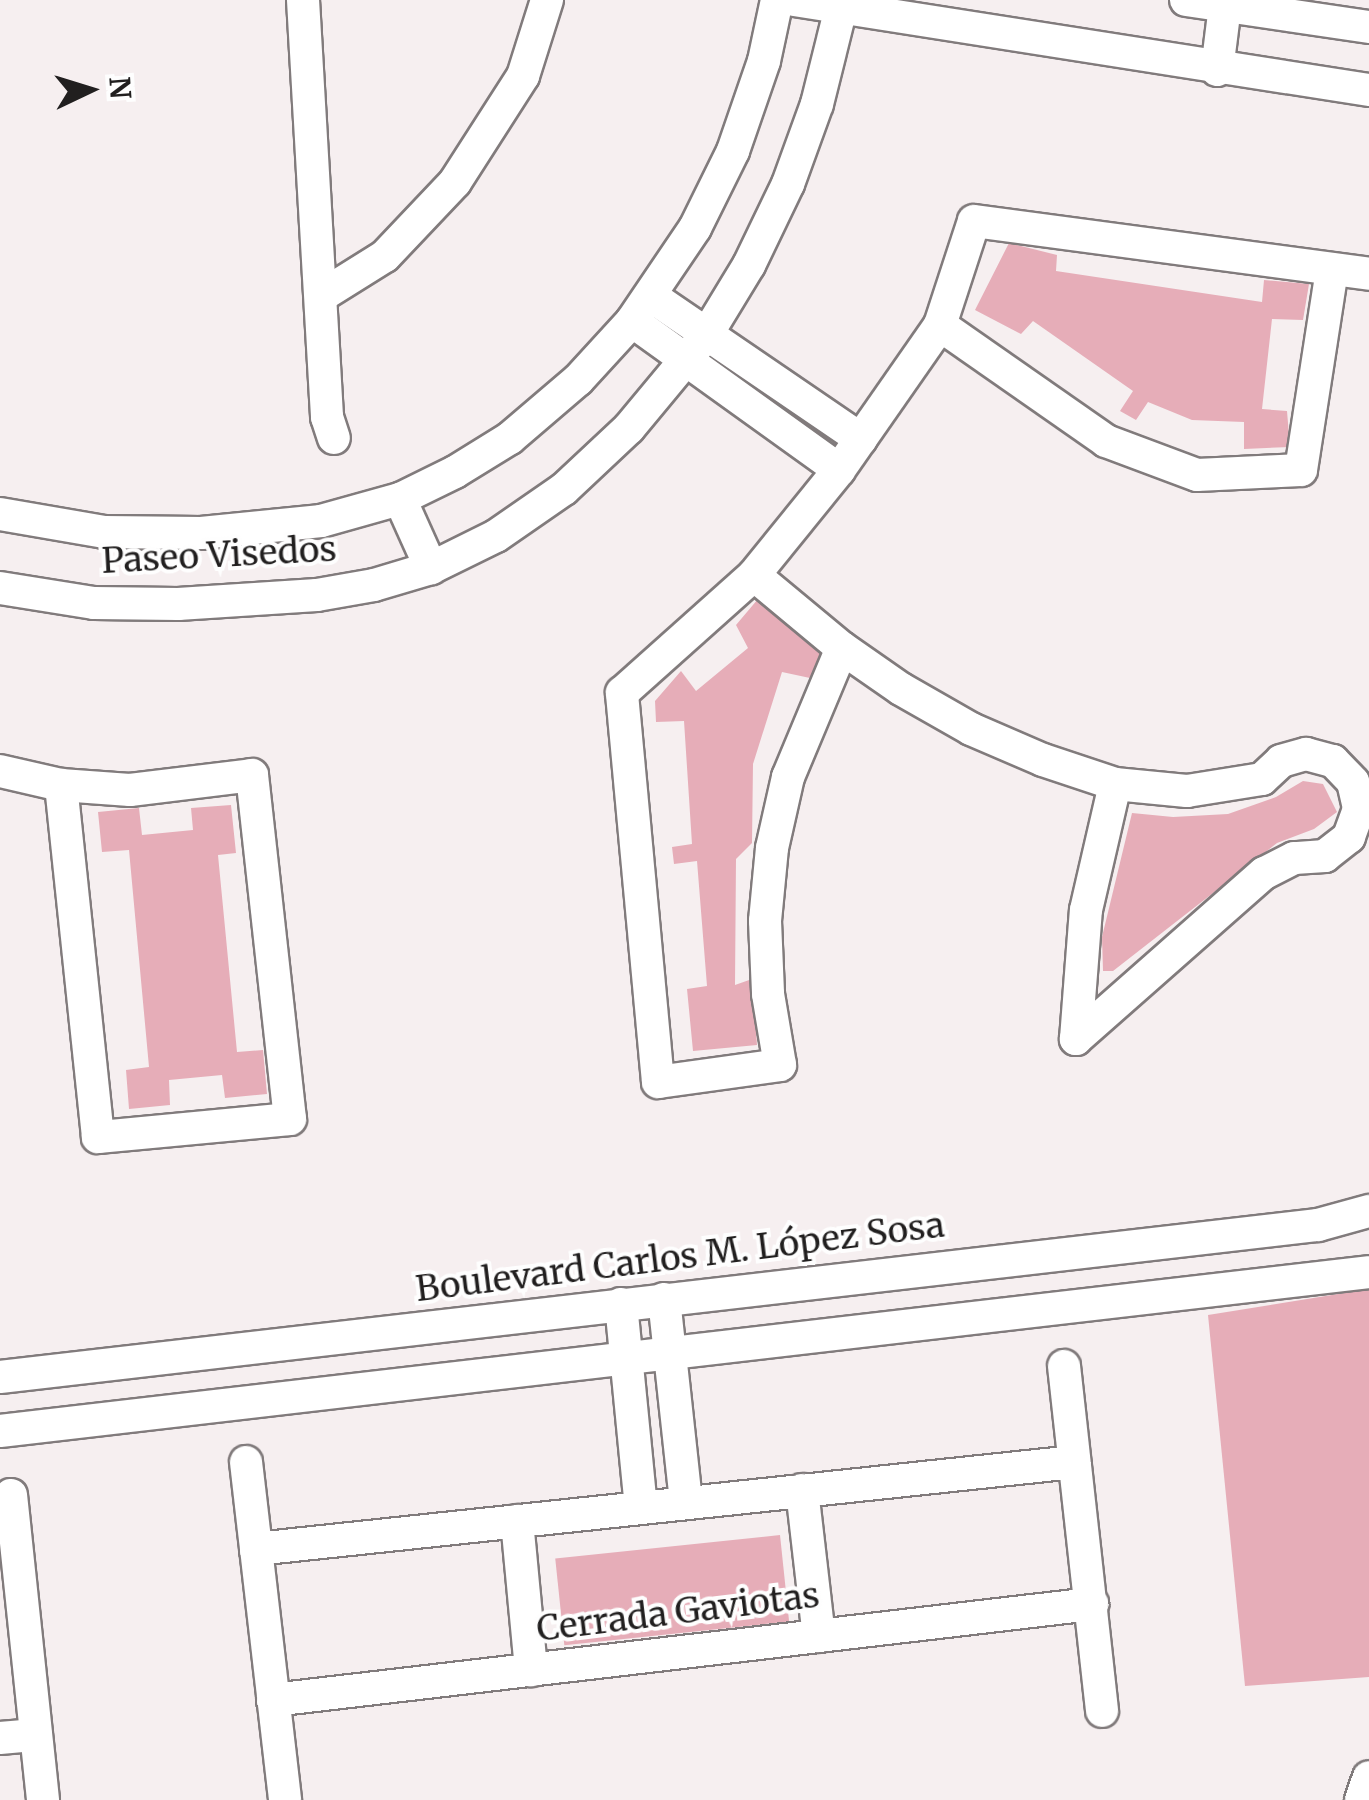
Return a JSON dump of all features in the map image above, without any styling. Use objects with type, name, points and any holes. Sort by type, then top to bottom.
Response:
[{"type":"street","points":[[304,0],[327,418],[334,438]]},
{"type":"street","points":[[321,296],[385,256],[456,182],[523,76],[546,0]]},
{"type":"street","name":"Paseo Visedos","points":[[0,514],[104,532],[201,534],[321,521],[400,499],[455,472],[510,438],[578,380],[642,308],[695,228],[733,151],[764,61],[777,0]]},
{"type":"street","points":[[794,0],[842,4],[1217,70],[1369,90]]},
{"type":"street","points":[[1186,0],[1369,28]]},
{"type":"street","name":"Paseo Visedos","points":[[0,588],[94,603],[242,601],[355,588],[430,568],[496,536],[564,488],[629,428],[707,334],[749,265],[788,184],[817,104],[842,4]]},
{"type":"street","points":[[1217,70],[1226,6]]},
{"type":"street","points":[[842,648],[788,777],[772,848],[765,921],[768,994],[780,1066],[658,1082],[622,692],[754,575],[839,470],[940,325],[974,221],[1369,274]]},
{"type":"street","points":[[940,325],[1106,441],[1197,475],[1301,470],[1332,269]]},
{"type":"street","points":[[642,308],[707,334],[861,440]]},
{"type":"street","points":[[642,308],[687,360],[839,470]]},
{"type":"street","points":[[400,499],[430,568]]},
{"type":"street","points":[[754,575],[842,648],[971,729],[1115,784],[1187,792],[1225,788],[1262,779],[1281,761],[1306,754],[1332,762],[1353,782],[1359,809],[1349,838],[1325,856],[1294,858],[1264,873],[1076,1039],[1086,910],[1115,784]]},
{"type":"street","points":[[0,772],[61,785],[130,790],[252,775],[290,1119],[98,1137],[61,785]]},
{"type":"street","name":"Boulevard Carlos M. López Sosa","points":[[0,1376],[1318,1224],[1369,1211]]},
{"type":"street","points":[[0,1431],[1369,1272]]},
{"type":"street","points":[[664,1299],[686,1503]]},
{"type":"street","points":[[620,1304],[640,1508]]},
{"type":"street","points":[[1064,1366],[1102,1711]]},
{"type":"street","points":[[246,1462],[285,1800]]},
{"type":"street","points":[[256,1548],[1074,1462]]},
{"type":"street","points":[[802,1490],[820,1636]]},
{"type":"street","points":[[11,1495],[10,1583],[36,1734],[43,1800]]},
{"type":"street","points":[[516,1521],[531,1670]]},
{"type":"street","name":"Cerrada Gaviotas","points":[[273,1700],[1092,1604]]},
{"type":"street","points":[[0,1738],[36,1734]]},
{"type":"street","points":[[1361,1800],[1369,1776]]},
{"type":"shaded area","points":[[1009,243],[1057,255],[1056,271],[1262,302],[1264,280],[1309,284],[1303,320],[1272,319],[1262,409],[1287,411],[1290,447],[1244,449],[1244,422],[1192,420],[1148,402],[1136,420],[1120,411],[1133,391],[1033,321],[1021,334],[975,310]]},
{"type":"shaded area","points":[[758,599],[822,650],[810,678],[782,672],[753,764],[752,843],[736,859],[735,985],[752,979],[757,1045],[693,1051],[687,989],[707,986],[697,861],[674,864],[672,847],[692,844],[684,721],[656,722],[655,701],[681,671],[696,691],[748,648],[736,625]]},
{"type":"shaded area","points":[[1303,781],[1323,784],[1337,812],[1314,829],[1277,843],[1113,971],[1103,971],[1102,937],[1132,813],[1173,817],[1228,814],[1276,797]]},
{"type":"shaded area","points":[[231,805],[236,853],[218,855],[237,1052],[263,1050],[267,1094],[225,1098],[222,1075],[169,1080],[170,1105],[129,1109],[126,1070],[149,1067],[129,850],[102,852],[98,812],[139,808],[142,835],[193,830],[191,808]]},
{"type":"shaded area","points":[[1369,1289],[1369,1677],[1245,1686],[1208,1315]]},
{"type":"shaded area","points":[[780,1535],[789,1622],[564,1645],[555,1559]]}]
